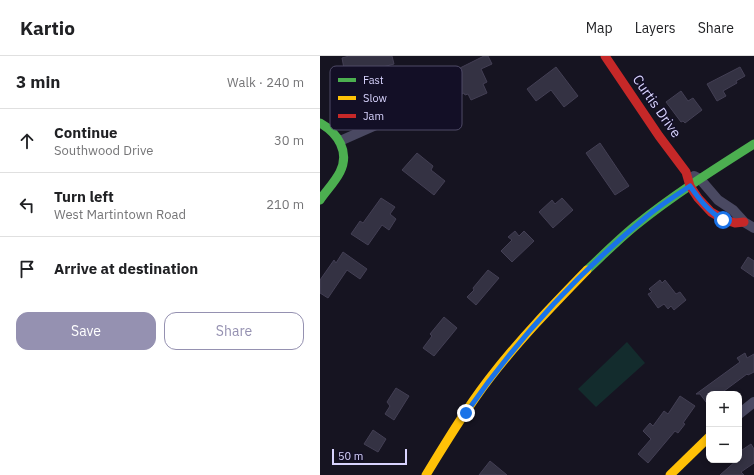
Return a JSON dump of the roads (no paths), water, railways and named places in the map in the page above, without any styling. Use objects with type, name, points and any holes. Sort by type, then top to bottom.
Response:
[{"type":"main road","name":"Curtis Drive","points":[[605,56],[659,136],[686,172],[690,186],[703,204],[716,215],[735,223],[744,222]]},
{"type":"main road","points":[[320,124],[330,129]]},
{"type":"main road","points":[[320,200],[340,172],[343,164],[343,149],[340,141],[332,130]]},
{"type":"main road","points":[[426,475],[489,379],[568,290],[646,217],[700,179],[754,144]]},
{"type":"main road","points":[[670,475],[706,440]]},
{"type":"street","points":[[340,141],[365,130]]},
{"type":"street","name":"Curtis Drive","points":[[686,172],[700,179]]},
{"type":"street","points":[[700,179],[718,200],[732,210],[744,222],[754,228]]},
{"type":"street","points":[[742,412],[754,402]]}]
